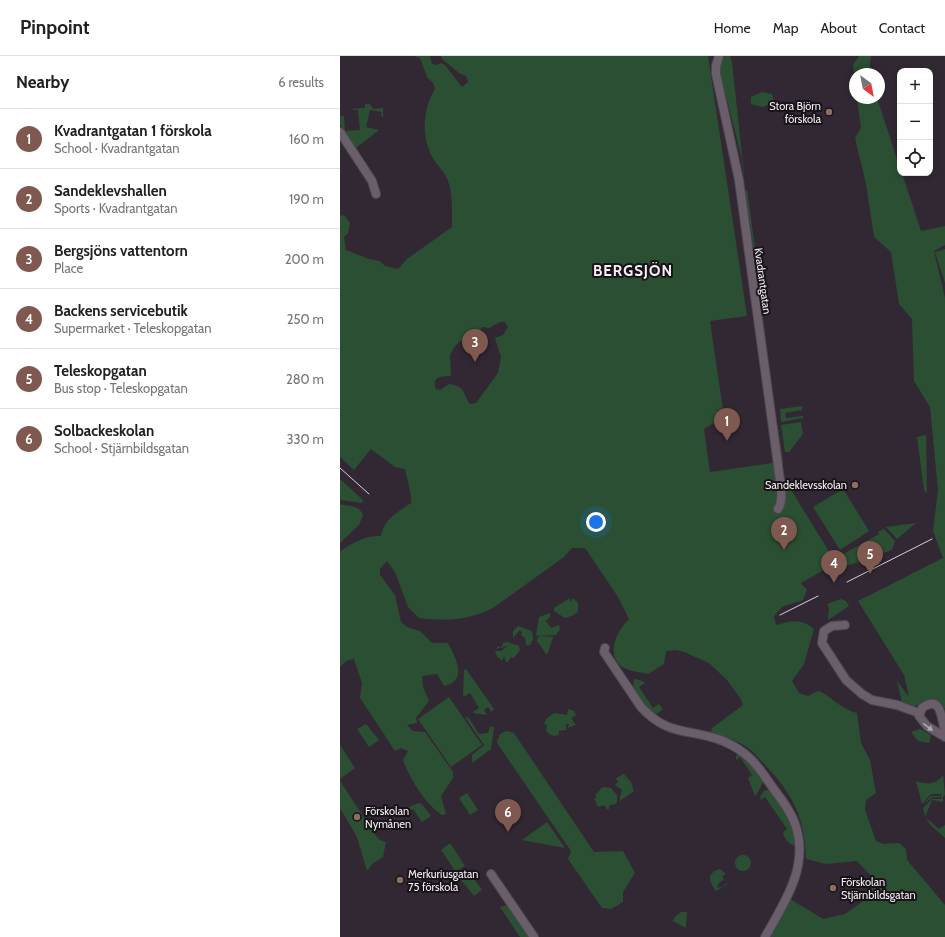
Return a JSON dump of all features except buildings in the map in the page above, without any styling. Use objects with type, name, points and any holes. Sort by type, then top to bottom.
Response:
[{"type":"street","name":"Kvadrantgatan","points":[[719,56],[716,66],[716,74],[739,180],[778,465],[781,493],[781,501],[778,509]]},
{"type":"street","points":[[340,132],[372,181],[376,194]]},
{"type":"street","points":[[845,625],[827,628],[824,631],[822,642],[846,680],[854,688],[872,700],[897,705],[919,712]]},
{"type":"street","points":[[605,648],[604,652],[648,715],[667,728],[715,738],[748,755],[759,767],[792,816],[798,834],[800,848],[797,874],[765,937]]},
{"type":"street","points":[[945,731],[939,708],[935,704],[926,706],[919,712],[918,716],[922,722],[945,737]]},
{"type":"street","points":[[490,874],[534,937]]},
{"type":"green space","points":[[414,56],[430,56],[432,64],[436,65],[441,63],[445,65],[462,87],[468,82],[466,76],[459,73],[442,59],[441,56],[708,56],[747,316],[710,321],[724,417],[704,429],[710,472],[780,462],[776,426],[778,427],[783,462],[781,464],[785,480],[836,563],[801,583],[807,590],[803,600],[782,607],[774,616],[776,625],[796,621],[805,623],[814,629],[804,664],[792,681],[799,693],[808,696],[819,691],[822,692],[840,705],[857,713],[861,743],[870,760],[876,793],[866,800],[865,810],[876,841],[883,844],[899,843],[906,849],[907,860],[945,905],[945,937],[769,937],[790,899],[823,919],[845,914],[870,896],[873,878],[857,861],[826,864],[806,859],[805,844],[800,819],[796,808],[783,786],[760,759],[748,748],[738,742],[711,732],[712,728],[743,705],[740,698],[727,680],[709,663],[676,650],[666,651],[664,664],[648,674],[630,670],[621,666],[616,660],[614,654],[615,641],[617,635],[629,619],[618,597],[585,548],[572,548],[564,557],[493,608],[465,618],[448,620],[419,618],[408,607],[395,572],[387,561],[380,569],[380,575],[395,595],[401,622],[407,627],[420,631],[432,643],[448,643],[454,654],[458,668],[456,679],[452,683],[444,686],[437,674],[422,676],[423,687],[429,701],[416,718],[417,723],[407,725],[413,731],[425,732],[453,772],[453,778],[441,796],[446,814],[442,815],[424,798],[414,783],[403,760],[408,751],[401,748],[395,751],[360,698],[362,683],[354,659],[346,661],[340,667],[340,551],[354,542],[364,538],[381,536],[382,530],[388,521],[411,503],[411,499],[405,469],[395,467],[371,449],[354,470],[340,457],[340,216],[344,215],[350,223],[348,233],[344,237],[346,250],[369,259],[380,261],[385,266],[398,269],[407,259],[452,227],[450,186],[447,178],[430,152],[425,134],[428,106],[435,89],[433,83],[427,77],[420,58]],"holes":[[[500,322],[505,322],[508,327],[503,335],[495,338],[501,357],[498,373],[476,403],[470,404],[461,388],[454,385],[449,384],[440,390],[436,389],[435,382],[438,378],[451,376],[450,355],[454,347],[459,342],[474,337],[483,327],[489,328]]]},
{"type":"green space","points":[[725,56],[730,56],[732,62],[745,184],[741,155],[719,69],[720,62]]},
{"type":"green space","points":[[859,56],[871,56],[870,68],[853,68],[853,65]]},
{"type":"green space","points":[[762,92],[772,94],[774,102],[763,107],[751,104],[751,97]]},
{"type":"green space","points":[[365,104],[370,104],[373,109],[383,108],[383,117],[381,116],[382,112],[370,110],[366,127],[379,130],[356,148],[340,124],[340,116],[344,116],[345,131],[360,130],[358,110],[349,109],[365,108]]},
{"type":"green space","points":[[858,104],[879,104],[897,159],[897,176],[903,176],[921,231],[945,226],[945,245],[934,251],[945,298],[945,709],[938,702],[922,703],[913,708],[912,705],[902,702],[897,681],[909,697],[904,675],[858,601],[943,558],[933,531],[938,490],[930,407],[914,381],[912,319],[899,304],[891,252],[874,237],[866,184],[855,138],[861,128]]},
{"type":"green space","points":[[747,190],[758,269],[745,191]]},
{"type":"green space","points":[[945,249],[945,283],[935,252]]},
{"type":"green space","points":[[802,406],[802,410],[785,413],[786,418],[803,416],[803,418],[781,422],[780,409]]},
{"type":"green space","points":[[801,422],[803,434],[789,452],[785,452],[781,425]]},
{"type":"green space","points":[[926,435],[926,493],[924,490],[917,437]]},
{"type":"green space","points":[[340,479],[363,500],[362,503],[340,500]]},
{"type":"green space","points":[[843,489],[869,531],[840,550],[813,507]]},
{"type":"green space","points":[[340,504],[356,507],[363,515],[359,525],[340,543]]},
{"type":"green space","points":[[916,523],[897,539],[886,527]]},
{"type":"green space","points":[[884,529],[895,541],[892,550],[844,567],[837,560],[847,552],[879,534],[878,532]]},
{"type":"green space","points":[[570,598],[570,603],[573,598],[578,603],[578,612],[575,614],[574,612],[574,615],[565,618],[554,611],[554,608]]},
{"type":"green space","points":[[841,599],[846,601],[849,606],[828,620],[829,608],[827,604]]},
{"type":"green space","points":[[550,613],[550,617],[546,621],[551,628],[559,625],[560,629],[556,635],[536,636],[539,617]]},
{"type":"green space","points":[[518,626],[532,631],[533,639],[530,645],[526,645],[525,638],[521,635],[522,633],[520,630],[513,638],[513,631]]},
{"type":"green space","points":[[540,636],[553,637],[547,655],[537,641]]},
{"type":"green space","points":[[507,642],[519,646],[520,650],[514,658],[511,657],[508,662],[506,662],[504,656],[502,661],[497,656],[495,651],[501,651],[508,646],[500,648],[503,645],[502,643]]},
{"type":"green space","points":[[466,669],[494,709],[491,712],[488,707],[484,710],[487,715],[473,712],[479,708],[470,693],[463,697],[464,670]]},
{"type":"green space","points":[[634,679],[645,683],[639,687],[653,708],[659,704],[663,709],[654,716],[647,709],[633,687]]},
{"type":"green space","points":[[449,697],[482,745],[451,767],[418,719]]},
{"type":"green space","points":[[568,709],[574,711],[576,715],[571,718],[576,725],[568,728],[569,724],[566,724],[566,730],[559,731],[559,735],[557,736],[549,734],[546,731],[547,725],[544,724],[546,719],[554,713],[567,715]]},
{"type":"green space","points":[[465,717],[469,718],[479,734],[488,733],[490,726],[494,727],[491,749],[472,763],[472,755],[484,745]]},
{"type":"green space","points":[[366,724],[379,740],[369,747],[357,729]]},
{"type":"green space","points":[[920,729],[931,735],[929,743],[918,741],[911,732]]},
{"type":"green space","points":[[506,731],[514,733],[594,852],[623,851],[635,873],[623,892],[623,902],[611,909],[602,908],[568,859],[571,851],[497,742],[500,734]]},
{"type":"green space","points":[[340,745],[355,768],[340,779]]},
{"type":"green space","points":[[739,753],[747,758],[764,782],[755,796],[748,778],[752,775],[740,757],[736,760],[736,756]]},
{"type":"green space","points":[[624,774],[631,782],[634,791],[620,801],[622,790],[615,785],[618,782],[616,778]]},
{"type":"green space","points":[[943,775],[945,795],[943,796],[943,802],[932,800],[925,816],[923,808],[932,799],[941,799],[942,797],[933,797],[922,805],[931,796],[941,796],[942,794],[931,794],[922,804],[916,781],[931,783],[937,781]]},
{"type":"green space","points":[[340,781],[376,836],[380,840],[386,842],[383,857],[372,864],[367,871],[357,837],[340,808]]},
{"type":"green space","points":[[603,787],[611,788],[617,795],[617,802],[614,805],[609,806],[609,809],[607,809],[604,805],[598,807],[594,798],[597,798],[595,795]]},
{"type":"green space","points":[[770,789],[790,821],[795,845],[791,844],[785,838],[783,832],[787,829],[765,797],[761,800],[760,797],[764,791]]},
{"type":"green space","points":[[467,793],[478,810],[470,815],[459,798]]},
{"type":"green space","points":[[419,803],[422,804],[431,816],[422,822],[413,809],[411,810],[409,807]]},
{"type":"green space","points":[[926,818],[939,829],[945,825],[945,838],[931,825]]},
{"type":"green space","points":[[547,822],[565,848],[522,840]]},
{"type":"green space","points":[[450,843],[465,866],[456,872],[441,850]]},
{"type":"green space","points":[[740,855],[746,855],[751,860],[749,869],[746,871],[740,871],[735,866],[735,860]]},
{"type":"green space","points":[[467,869],[482,890],[474,896],[457,875]]},
{"type":"green space","points":[[720,869],[726,874],[722,876],[724,879],[719,883],[717,888],[722,887],[728,882],[726,885],[716,891],[710,881],[710,878],[712,873]]},
{"type":"green space","points":[[509,906],[530,937],[520,937],[500,907]]},
{"type":"green space","points":[[681,912],[687,912],[686,928],[673,921]]},
{"type":"tram line","points":[[340,468],[369,494]]},
{"type":"tram line","points":[[847,582],[932,539]]},
{"type":"tram line","points":[[780,615],[818,596]]},
{"type":"place","name":"Stora Björn förskola","points":[[829,112]]},
{"type":"place","name":"Bergsjöns vattentorn","points":[[475,362]]},
{"type":"place","name":"Kvadrantgatan 1 förskola","points":[[727,441]]},
{"type":"place","name":"Sandeklevsskolan","points":[[855,485]]},
{"type":"place","name":"Sandeklevshallen","points":[[784,550]]},
{"type":"place","name":"Teleskopgatan","points":[[870,574]]},
{"type":"place","name":"Backens servicebutik","points":[[834,583]]},
{"type":"place","name":"Förskolan Nymånen","points":[[357,817]]},
{"type":"place","name":"Solbackeskolan","points":[[508,832]]},
{"type":"place","name":"Merkuriusgatan 75 förskola","points":[[400,880]]},
{"type":"place","name":"Förskolan Stjärnbildsgatan","points":[[833,888]]},
{"type":"district","name":"BERGSJÖN","points":[[633,271]]}]
